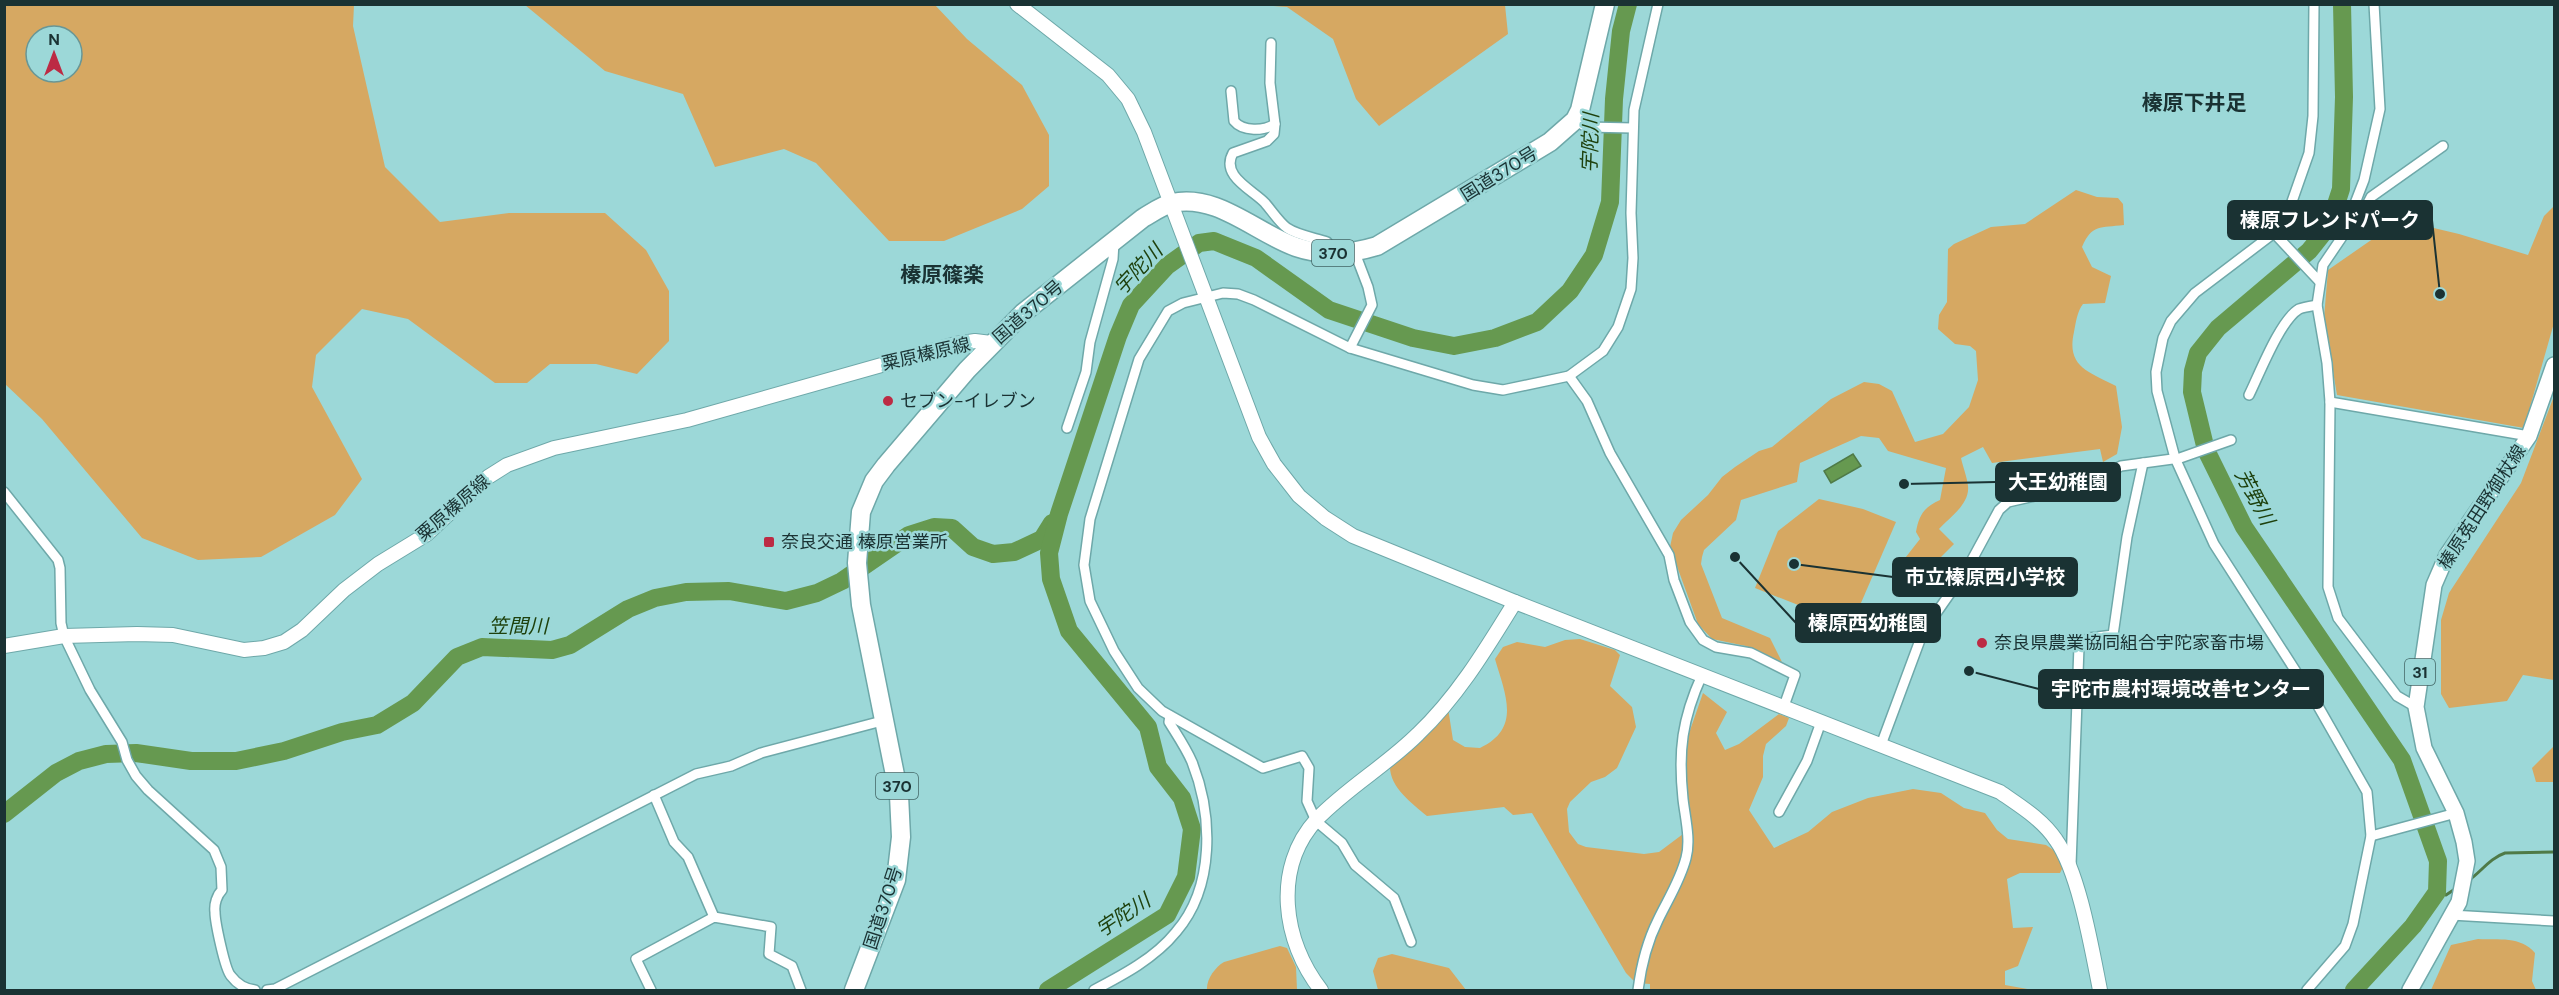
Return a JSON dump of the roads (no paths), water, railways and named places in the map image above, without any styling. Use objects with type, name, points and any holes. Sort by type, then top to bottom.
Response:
[{"type":"highway","name":"国道370号","points":[[855,990],[896,880],[899,858],[900,804],[882,722],[857,571],[861,512],[874,481],[914,431],[992,343],[1023,313],[1143,218],[1174,211],[1185,202],[1209,206],[1233,214],[1298,248],[1328,253],[1355,253],[1377,246],[1581,123],[1584,98],[1605,4]]},
{"type":"main road","name":"榛原菟田野御杖線","points":[[2410,990],[2458,902],[2466,861],[2464,842],[2424,748],[2416,707],[2434,585],[2447,555],[2529,436],[2554,365]]},
{"type":"street","points":[[1017,4],[1108,75],[1128,99],[1144,132],[1259,436],[1274,464],[1299,496],[1325,518],[1353,536],[2000,792],[2034,816],[2049,832],[2056,840],[2071,868],[2100,990]]},
{"type":"street","points":[[1411,942],[1394,898],[1355,865],[1342,843],[1316,821],[1307,801],[1309,768],[1302,756],[1263,768],[1170,716],[1138,688],[1113,651],[1090,601],[1084,565],[1090,519],[1139,359],[1168,312],[1205,293],[1238,294],[1352,345],[1473,385],[1503,390],[1569,376],[1603,351],[1618,327],[1631,289],[1633,258],[1632,128],[1638,89],[1658,4]]},
{"type":"street","points":[[2307,990],[2345,946],[2353,924],[2371,836],[2367,792],[2318,706],[2214,544],[2177,458],[2157,391],[2156,372],[2163,338],[2171,321],[2195,293],[2277,236],[2288,213],[2309,153],[2313,116],[2314,4]]},
{"type":"street","points":[[2374,4],[2380,109],[2364,180],[2344,234],[2323,265],[2317,305],[2327,363],[2330,402],[2328,588],[2338,618],[2397,696],[2416,707]]},
{"type":"street","points":[[1271,43],[1270,84],[1274,134],[1268,141],[1233,153],[1230,160],[1240,183],[1263,201],[1288,229],[1327,242],[1328,253]]},
{"type":"street","points":[[1231,91],[1236,125],[1243,128],[1268,128],[1275,124]]},
{"type":"street","points":[[1581,123],[1632,128]]},
{"type":"street","points":[[2344,234],[2355,228],[2372,197],[2443,147]]},
{"type":"street","points":[[2277,236],[2319,281]]},
{"type":"street","points":[[1067,428],[1086,372],[1090,342],[1113,259],[1114,242]]},
{"type":"street","points":[[1352,345],[1372,305],[1368,286],[1355,253]]},
{"type":"street","points":[[2249,395],[2280,331],[2300,308],[2317,305]]},
{"type":"street","name":"粟原榛原線","points":[[4,646],[64,636],[173,635],[244,650],[264,648],[284,642],[302,630],[344,590],[378,564],[427,534],[488,477],[507,465],[554,448],[687,420],[956,344],[975,341],[992,343]]},
{"type":"street","points":[[1569,376],[1587,401],[1610,453],[1669,555],[1674,580],[1690,622],[1703,640],[1716,647],[1751,653],[1795,675],[1784,706]]},
{"type":"street","points":[[2330,402],[2529,436]]},
{"type":"street","points":[[1881,746],[1923,632],[1943,600],[1967,569],[1998,510],[2007,502],[2087,484],[2121,466],[2177,458],[2230,440]]},
{"type":"street","points":[[2071,868],[2079,646],[2089,638],[2113,635],[2127,537],[2143,463]]},
{"type":"street","points":[[4,492],[57,560],[60,568],[61,623],[64,636],[90,690],[122,742],[127,760],[136,776],[148,790],[214,850],[221,867],[222,890],[218,894],[215,912],[224,959],[230,976],[246,989],[255,990]]},
{"type":"street","points":[[1321,990],[1304,965],[1291,934],[1287,906],[1288,886],[1296,854],[1316,821],[1347,792],[1417,735],[1451,699],[1515,602]]},
{"type":"street","points":[[1638,990],[1644,957],[1657,921],[1674,893],[1687,856],[1681,777],[1681,736],[1689,704],[1702,675]]},
{"type":"street","points":[[1094,990],[1155,953],[1177,932],[1193,904],[1202,880],[1207,820],[1191,761],[1169,722],[1170,716]]},
{"type":"street","points":[[267,990],[275,989],[696,774],[731,766],[761,753],[882,722]]},
{"type":"street","points":[[1779,812],[1807,761],[1821,722]]},
{"type":"street","points":[[654,795],[674,842],[688,857],[714,917]]},
{"type":"street","points":[[2371,836],[2451,815]]},
{"type":"street","points":[[2451,915],[2554,921]]},
{"type":"street","points":[[651,990],[636,959],[714,917],[771,927],[769,954],[792,966],[801,990]]},
{"type":"waterway","name":"宇陀川","points":[[1048,990],[1167,915],[1186,877],[1192,829],[1182,798],[1158,767],[1148,727],[1069,631],[1051,579],[1049,553],[1059,514],[1118,336],[1131,305],[1167,266],[1199,243],[1214,241],[1256,258],[1329,310],[1413,338],[1454,346],[1495,338],[1537,322],[1570,291],[1594,255],[1610,202],[1614,99],[1621,31],[1628,4]]},
{"type":"waterway","name":"芳野川","points":[[2342,4],[2344,97],[2341,189],[2329,226],[2309,251],[2218,328],[2198,353],[2193,371],[2192,392],[2206,450],[2244,527],[2402,760],[2438,861],[2437,892],[2413,926],[2354,990]]},
{"type":"waterway","name":"笠間川","points":[[4,814],[56,773],[79,761],[106,754],[136,753],[191,761],[236,761],[284,751],[342,732],[377,725],[413,703],[457,657],[482,647],[552,650],[570,645],[628,609],[655,598],[686,592],[729,591],[786,601],[817,593],[842,581],[909,535],[934,527],[952,528],[973,547],[993,554],[1014,552],[1042,539],[1052,523]]},
{"type":"waterway","points":[[2468,881],[2490,862],[2505,853],[2554,852]]},
{"type":"waterway","points":[[2437,892],[2446,895],[2455,889]]},
{"type":"place","name":"榛原フレンドパーク","points":[[2440,294]]},
{"type":"place","name":"セブン-イレブン","points":[[888,401]]},
{"type":"place","name":"大王幼稚園","points":[[1904,484]]},
{"type":"place","name":"奈良交通 榛原営業所","points":[[769,542]]},
{"type":"place","name":"榛原西幼稚園","points":[[1735,557]]},
{"type":"place","name":"市立榛原西小学校","points":[[1794,564]]},
{"type":"place","name":"奈良県農業協同組合宇陀家畜市場","points":[[1982,643]]},
{"type":"place","name":"宇陀市農村環境改善センター","points":[[1969,671]]},
{"type":"district","name":"榛原下井足","points":[[2194,103]]},
{"type":"district","name":"榛原篠楽","points":[[942,275]]}]
